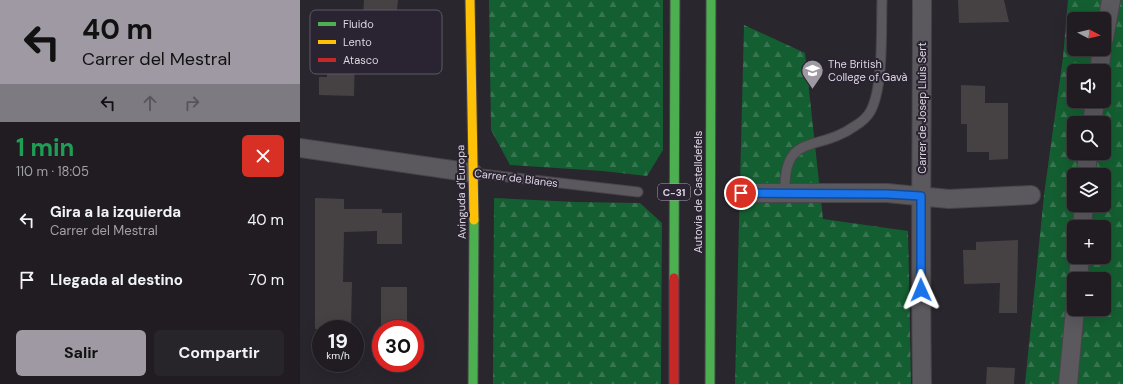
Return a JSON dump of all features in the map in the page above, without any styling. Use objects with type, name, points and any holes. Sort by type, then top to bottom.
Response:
[{"type":"main road","name":"Avinguda d'Europa","points":[[470,0],[473,173],[473,384]]},
{"type":"main road","name":"C-31","points":[[674,384],[675,0]]},
{"type":"main road","name":"Autovia de Castelldefels","points":[[710,384],[711,0]]},
{"type":"street","name":"Carrer de Josep Lluis Sert","points":[[922,0],[922,384]]},
{"type":"street","points":[[1109,12],[1111,0]]},
{"type":"street","name":"Carrer de Blanes","points":[[300,148],[473,173]]},
{"type":"street","points":[[741,193],[887,194],[949,199],[1031,195]]},
{"type":"street","points":[[1068,384],[1074,316]]},
{"type":"lane","points":[[785,193],[785,172],[788,161],[793,154],[803,146],[832,139],[847,132],[870,112],[876,93],[879,66],[882,0]]},
{"type":"lane","name":"Carrer de Blanes","points":[[473,173],[638,192]]},
{"type":"green space","points":[[489,0],[663,0],[663,150],[647,176],[603,171],[510,165],[491,130]]},
{"type":"green space","points":[[1068,0],[1123,0],[1123,384],[1025,384],[1044,195],[1063,57]]},
{"type":"green space","points":[[744,25],[805,53],[823,219],[908,231],[911,384],[735,384]]},
{"type":"green space","points":[[494,198],[640,203],[662,223],[661,384],[493,384]]},
{"type":"building","points":[[364,0],[398,0],[397,10],[363,10]]},
{"type":"building","points":[[958,0],[1004,0],[1009,22],[959,23]]},
{"type":"building","points":[[327,74],[355,74],[354,96],[319,95],[319,77],[327,77]]},
{"type":"building","points":[[961,85],[985,86],[985,103],[1008,103],[1008,159],[989,160],[989,152],[967,152],[967,124],[961,124]]},
{"type":"building","points":[[315,198],[344,199],[344,209],[382,209],[382,213],[402,213],[402,244],[377,244],[377,231],[344,232],[343,282],[352,282],[351,320],[315,320]]},
{"type":"building","points":[[1018,240],[1017,313],[999,313],[1000,283],[964,284],[963,250],[976,250],[976,242]]},
{"type":"building","points":[[381,287],[407,287],[407,320],[381,320]]},
{"type":"building","points":[[987,367],[1015,368],[1014,384],[986,384]]},
{"type":"traffic: fast","points":[[674,278],[675,0]]},
{"type":"traffic: fast","points":[[710,384],[711,0]]},
{"type":"traffic: fast","points":[[473,384],[474,220]]},
{"type":"traffic: slow","points":[[470,0],[474,220]]},
{"type":"traffic: jam","points":[[674,278],[674,384]]},
{"type":"place","name":"The British College of Gavà","points":[[812,90]]},
{"type":"route","points":[[741,193],[887,194],[921,196],[921,290]]}]
